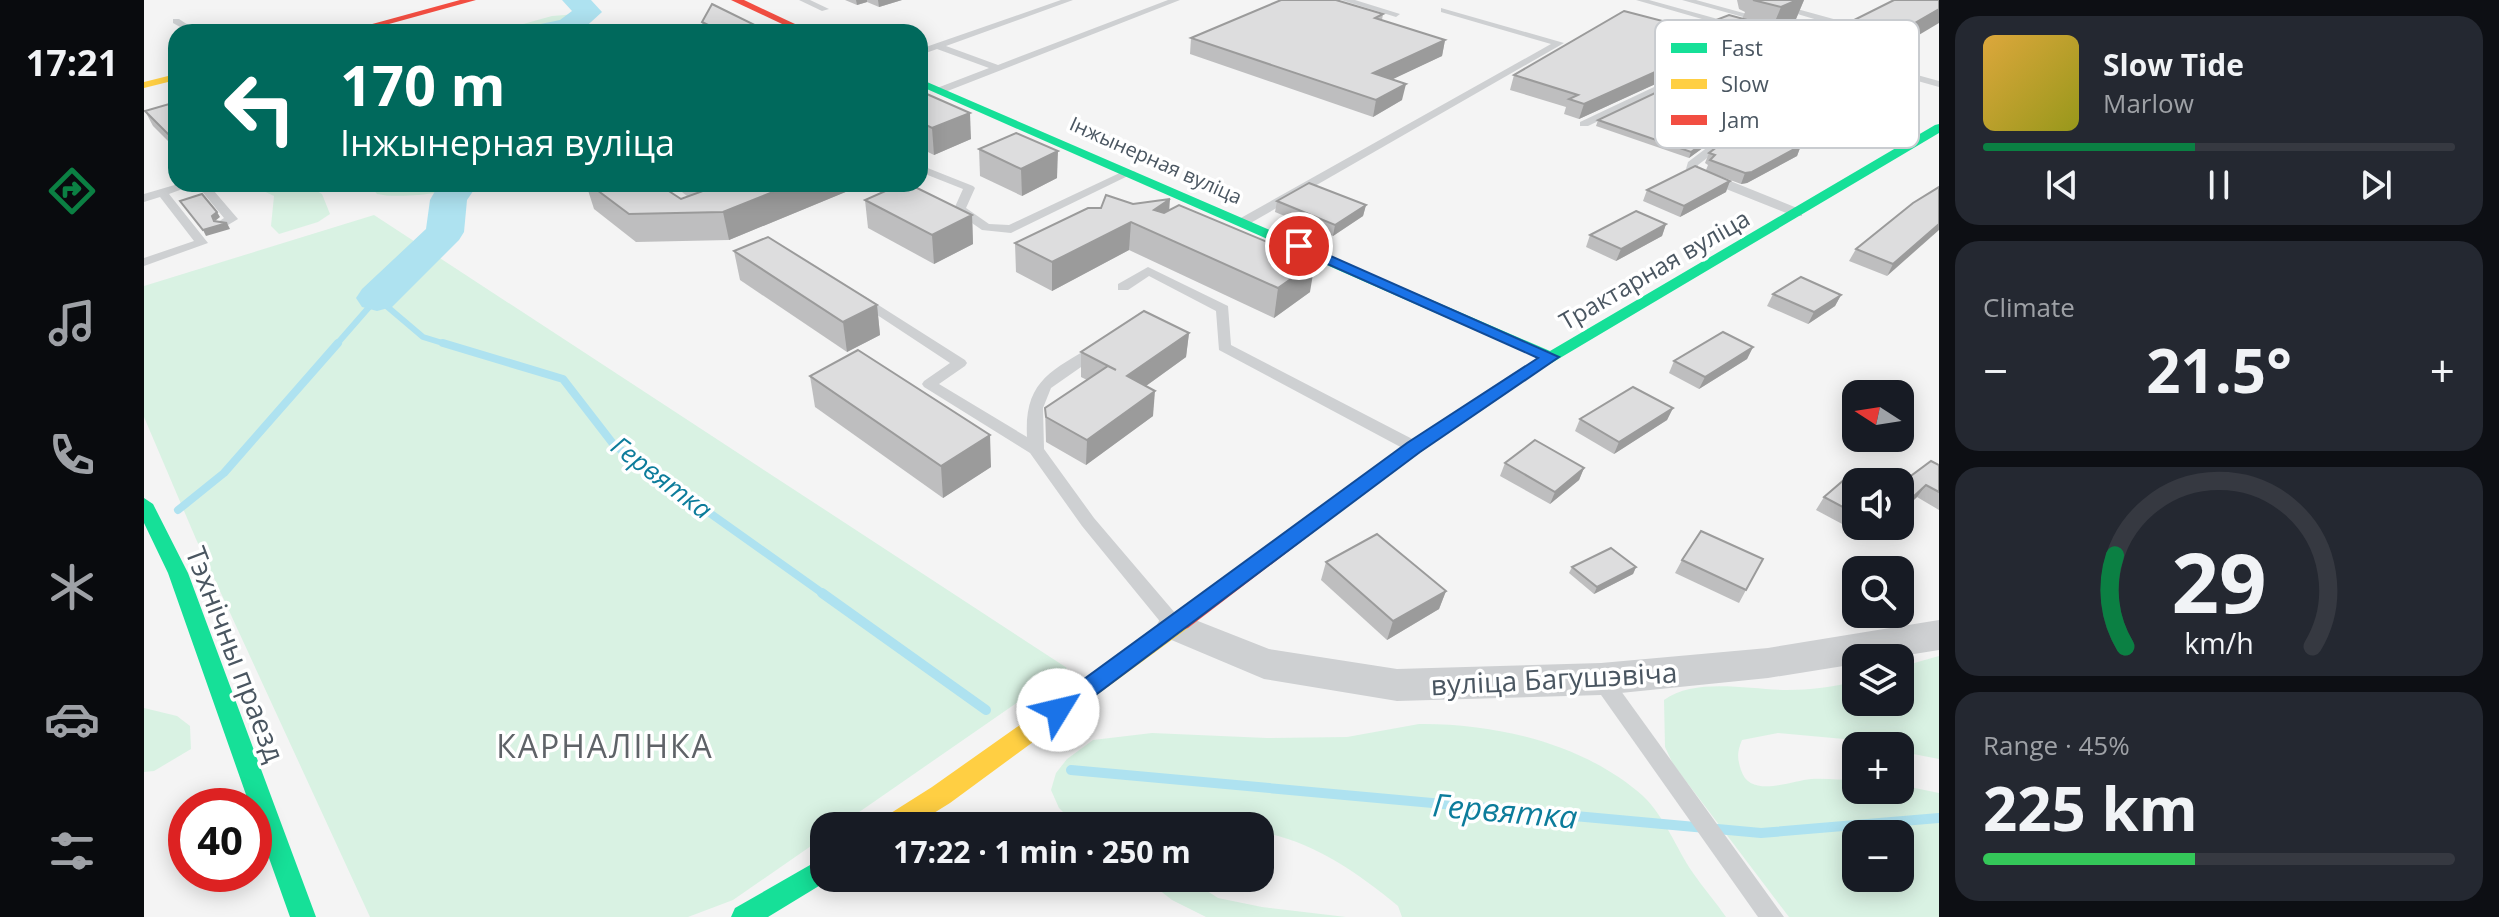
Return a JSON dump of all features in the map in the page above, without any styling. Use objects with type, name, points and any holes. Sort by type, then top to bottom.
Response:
[{"type":"street","points":[[379,24],[471,0]]},
{"type":"street","points":[[739,0],[790,24]]},
{"type":"street","points":[[144,85],[168,79]]},
{"type":"street","name":"Інжынерная вуліца","points":[[928,85],[1550,357]]},
{"type":"street","name":"Трактарная вуліца","points":[[1919,141],[1939,128]]},
{"type":"street","name":"Трактарная вуліца","points":[[914,812],[1175,626],[1414,447],[1550,357],[1907,148]]},
{"type":"street","name":"Тэхнічны праезд","points":[[144,504],[178,573],[303,917]]},
{"type":"street","name":"вуліца Багушэвіча","points":[[1175,626],[1264,664],[1397,685],[1601,679],[1768,663],[1939,635]]},
{"type":"street","points":[[744,917],[810,877]]},
{"type":"lane","points":[[803,0],[825,9]]},
{"type":"lane","points":[[928,50],[1069,0]]},
{"type":"lane","points":[[941,90],[1176,0]]},
{"type":"lane","points":[[1345,0],[1396,14]]},
{"type":"lane","points":[[1640,0],[1717,20]]},
{"type":"lane","points":[[1686,0],[1743,14]]},
{"type":"lane","points":[[1754,0],[1827,20]]},
{"type":"lane","points":[[1868,20],[1910,0]]},
{"type":"lane","points":[[1733,20],[1770,4]]},
{"type":"lane","points":[[1243,222],[1559,43],[1444,10]]},
{"type":"lane","points":[[176,21],[181,24]]},
{"type":"lane","points":[[940,47],[998,68]]},
{"type":"lane","points":[[1919,78],[1939,84]]},
{"type":"lane","points":[[1584,124],[1655,90]]},
{"type":"lane","points":[[1713,148],[1692,164],[1692,169],[1700,175],[1798,213]]},
{"type":"lane","points":[[928,171],[969,188],[960,209],[986,227],[1011,229],[1130,172]]},
{"type":"lane","points":[[144,198],[168,190]]},
{"type":"lane","points":[[144,262],[202,243],[190,222],[162,192]]},
{"type":"lane","points":[[207,192],[220,211]]},
{"type":"lane","points":[[690,192],[706,203],[717,198]]},
{"type":"lane","points":[[1123,287],[1148,271],[1223,309],[1224,347],[1414,447]]},
{"type":"lane","points":[[844,287],[960,363],[929,384],[1036,449],[1088,522],[1175,626]]},
{"type":"lane","points":[[1036,449],[1032,413],[1041,386],[1106,343]]},
{"type":"lane","points":[[1601,679],[1772,917]]},
{"type":"green space","points":[[577,14],[581,18],[574,24],[524,24],[552,16]]},
{"type":"green space","points":[[266,192],[319,192],[330,214],[318,222],[279,234],[271,226],[274,196]]},
{"type":"green space","points":[[375,192],[439,192],[398,196]]},
{"type":"green space","points":[[374,215],[1067,668],[859,812],[810,812],[810,847],[733,900],[688,917],[370,917],[196,539],[144,417],[144,286]]},
{"type":"green space","points":[[1939,656],[1939,759],[1914,754],[1914,732],[1842,732],[1842,739],[1778,733],[1742,740],[1738,752],[1741,770],[1746,779],[1762,786],[1811,779],[1842,780],[1842,804],[1914,804],[1914,788],[1939,793],[1939,917],[1789,917],[1673,764],[1665,747],[1664,700],[1677,693],[1724,686],[1795,690],[1842,684],[1842,716],[1914,716],[1914,663]]},
{"type":"green space","points":[[144,708],[177,716],[190,726],[191,749],[154,771],[144,772]]},
{"type":"green space","points":[[1419,724],[1448,725],[1508,733],[1567,750],[1620,778],[1643,796],[1658,813],[1693,873],[1726,917],[1402,917],[1398,906],[1350,870],[1316,851],[1274,836],[1274,812],[1063,812],[1051,790],[1056,773],[1067,759],[1093,740],[1152,733],[1267,738],[1347,737]]},
{"type":"green space","points":[[1162,892],[1209,892],[1218,898],[1262,907],[1346,917],[1206,917]]},
{"type":"building","points":[[1281,0],[1336,0],[1383,14],[1375,18],[1445,40],[1373,73],[1406,84],[1376,100],[1191,38]]},
{"type":"building","points":[[1753,0],[1797,0],[1781,7]]},
{"type":"building","points":[[1894,0],[1939,0],[1939,9],[1919,21],[1854,20]]},
{"type":"building","points":[[712,4],[753,24],[706,24],[702,22]]},
{"type":"building","points":[[1624,11],[1658,20],[1655,20],[1655,72],[1584,104],[1569,99],[1578,95],[1514,75]]},
{"type":"building","points":[[1729,15],[1747,20],[1716,20]]},
{"type":"building","points":[[1655,93],[1655,140],[1598,120]]},
{"type":"building","points":[[928,95],[970,113],[932,128],[928,126]]},
{"type":"building","points":[[168,104],[168,134],[145,111]]},
{"type":"building","points":[[1016,133],[1058,151],[1021,169],[979,149]]},
{"type":"building","points":[[1716,148],[1796,148],[1745,173],[1710,160],[1715,155],[1709,153]]},
{"type":"building","points":[[1695,166],[1730,181],[1684,206],[1647,190]]},
{"type":"building","points":[[1309,183],[1366,205],[1335,225],[1277,201]]},
{"type":"building","points":[[1939,187],[1939,224],[1893,264],[1856,249],[1913,203]]},
{"type":"building","points":[[600,192],[670,192],[681,199],[700,192],[773,192],[723,212],[629,214]]},
{"type":"building","points":[[883,192],[925,192],[972,215],[932,235],[865,200]]},
{"type":"building","points":[[202,194],[217,212],[212,216],[214,221],[227,223],[203,230],[180,201]]},
{"type":"building","points":[[1106,195],[1133,204],[1170,199],[1154,210],[1164,213],[1179,205],[1315,262],[1278,288],[1131,222],[1052,262],[1015,243],[1088,208],[1101,208]]},
{"type":"building","points":[[1636,211],[1666,224],[1621,249],[1590,235]]},
{"type":"building","points":[[768,237],[877,305],[843,322],[734,251]]},
{"type":"building","points":[[1801,277],[1841,295],[1814,312],[1773,294]]},
{"type":"building","points":[[1144,311],[1189,333],[1127,376],[1155,391],[1087,440],[1046,417],[1045,408],[1108,366],[1116,370],[1081,352]]},
{"type":"building","points":[[1723,332],[1753,347],[1705,377],[1674,361]]},
{"type":"building","points":[[858,350],[990,435],[941,466],[810,376]]},
{"type":"building","points":[[1633,387],[1673,408],[1619,442],[1580,419]]},
{"type":"building","points":[[1535,440],[1584,468],[1555,492],[1505,463]]},
{"type":"building","points":[[1931,461],[1939,465],[1939,492],[1926,485],[1914,496],[1914,474]]},
{"type":"building","points":[[1842,482],[1842,507],[1824,497]]},
{"type":"building","points":[[1701,531],[1763,559],[1746,590],[1682,560]]},
{"type":"building","points":[[1377,534],[1446,591],[1393,621],[1326,562]]},
{"type":"building","points":[[1611,548],[1636,567],[1597,587],[1572,567]]},
{"type":"waterway","name":"Гервятка","points":[[573,24],[588,12],[575,0]]},
{"type":"waterway","name":"Гервятка","points":[[377,298],[445,232],[452,192]]},
{"type":"waterway","name":"Гервятка","points":[[336,345],[377,298],[423,337],[449,345]]},
{"type":"waterway","points":[[178,510],[224,473],[338,343]]},
{"type":"waterway","name":"Гервятка","points":[[443,343],[563,379],[614,445],[825,595]]},
{"type":"waterway","name":"Гервятка","points":[[822,593],[986,710]]},
{"type":"waterway","name":"Гервятка","points":[[1071,770],[1761,833],[1939,818]]},
{"type":"traffic: fast","points":[[928,85],[1550,357]]},
{"type":"traffic: fast","points":[[1919,140],[1939,128]]},
{"type":"traffic: fast","points":[[1385,469],[1522,374],[1905,148]]},
{"type":"traffic: fast","points":[[144,504],[178,573],[303,917]]},
{"type":"traffic: fast","points":[[744,917],[810,877]]},
{"type":"traffic: slow","points":[[144,85],[168,79]]},
{"type":"traffic: slow","points":[[914,812],[1181,622]]},
{"type":"traffic: jam","points":[[379,24],[471,0]]},
{"type":"traffic: jam","points":[[736,0],[789,24]]},
{"type":"traffic: jam","points":[[1181,622],[1385,469]]},
{"type":"district","name":"КАРНАЛІНКА","points":[[605,745]]},
{"type":"route","points":[[1058,710],[1414,447],[1550,357],[1299,246]]}]
